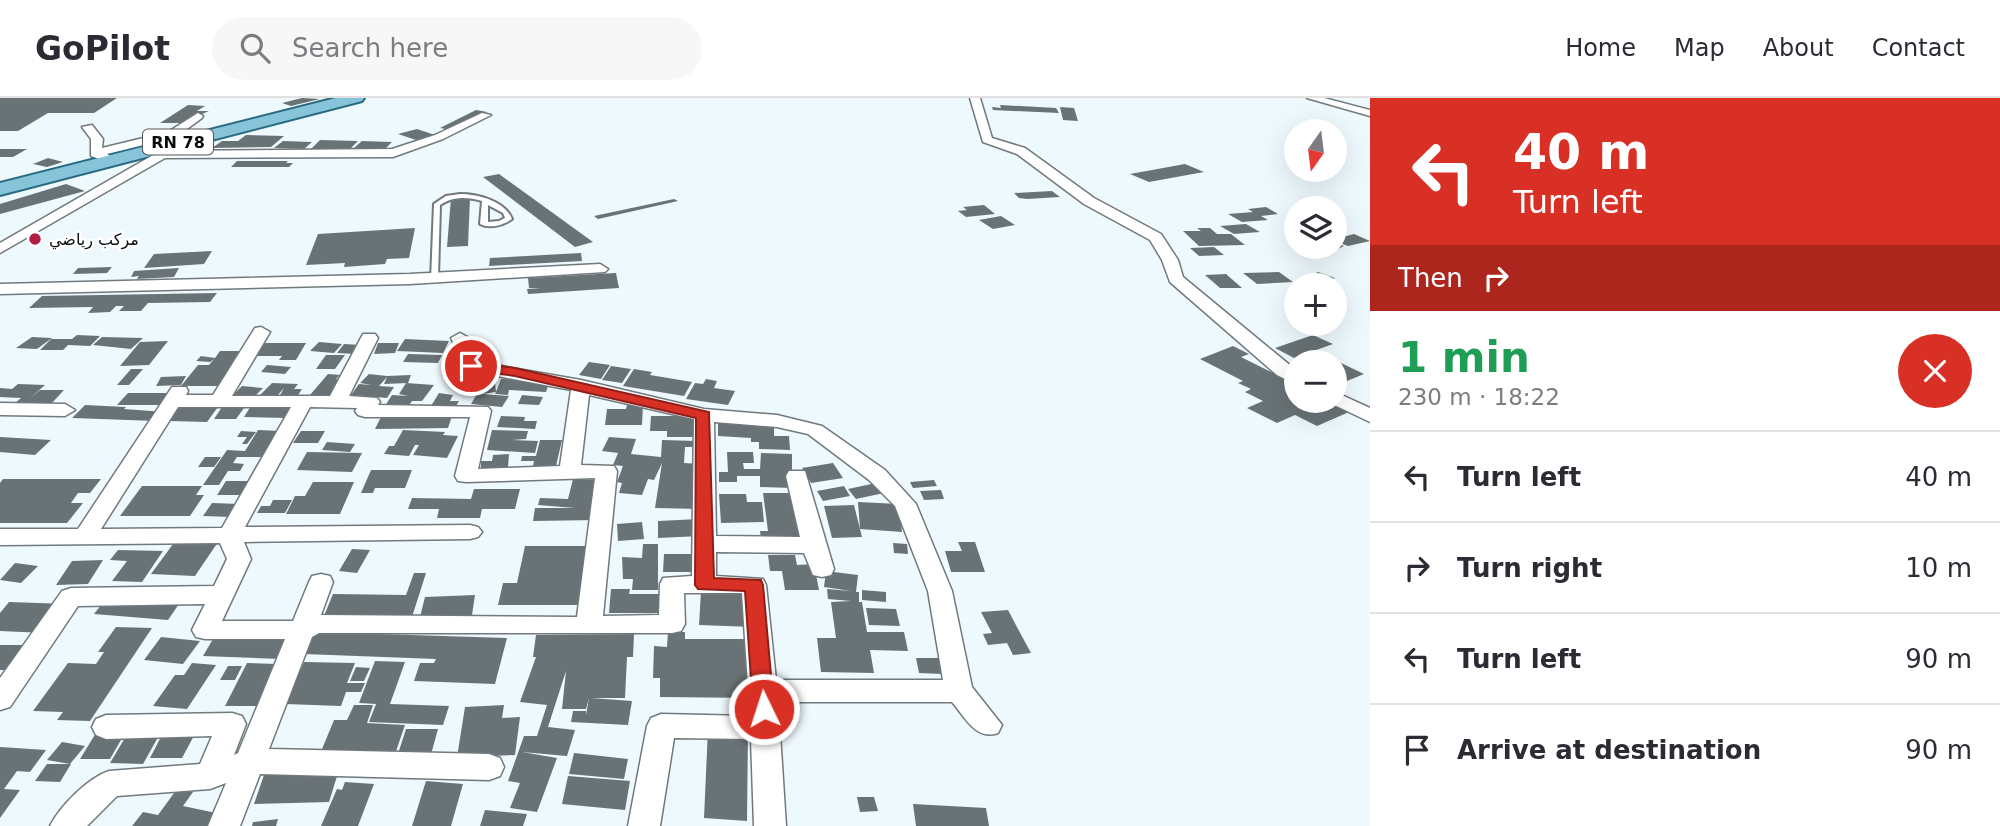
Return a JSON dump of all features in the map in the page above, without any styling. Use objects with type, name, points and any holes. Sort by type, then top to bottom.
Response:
[{"type":"main road","name":"RN 78","points":[[0,189],[102,156],[356,98]]},
{"type":"street","points":[[975,98],[988,140],[1021,150],[1089,201],[1156,237],[1170,260],[1176,279],[1284,372]]},
{"type":"street","points":[[1312,98],[1370,113]]},
{"type":"street","points":[[0,248],[164,154],[393,153],[439,137],[486,115]]},
{"type":"street","points":[[89,127],[97,139],[102,156],[172,135],[198,116]]},
{"type":"street","points":[[0,239],[17,238]]},
{"type":"street","points":[[0,289],[435,278],[600,269]]},
{"type":"street","points":[[218,402],[261,332]]},
{"type":"street","points":[[336,402],[369,338]]},
{"type":"street","points":[[460,338],[471,366],[581,386],[704,415],[777,421],[815,430],[877,475],[905,505],[940,591],[959,691],[988,725]]},
{"type":"street","points":[[570,472],[581,386]]},
{"type":"street","points":[[85,536],[176,396],[218,402],[370,402],[365,411],[481,411],[466,476],[606,471],[589,626]]},
{"type":"street","points":[[229,534],[303,403]]},
{"type":"street","points":[[1347,404],[1370,416]]},
{"type":"street","points":[[0,409],[65,410]]},
{"type":"street","points":[[704,415],[704,585]]},
{"type":"street","points":[[797,476],[813,545],[822,569]]},
{"type":"street","points":[[0,537],[470,532]]},
{"type":"street","points":[[229,534],[239,559],[205,630],[303,630],[315,624],[672,624],[673,584],[754,585],[770,826]]},
{"type":"street","points":[[703,544],[813,545]]},
{"type":"street","points":[[224,826],[321,582]]},
{"type":"street","points":[[0,699],[71,597],[223,595]]},
{"type":"street","points":[[763,691],[959,691]]},
{"type":"street","points":[[106,727],[232,724],[210,776]]},
{"type":"street","points":[[644,826],[661,726],[765,728]]},
{"type":"street","points":[[66,826],[109,784],[210,776],[251,761],[489,767]]},
{"type":"lane","points":[[435,278],[437,204],[445,198],[468,195],[485,200]]},
{"type":"building","points":[[0,98],[117,98],[94,113],[48,113],[18,131],[0,131]]},
{"type":"building","points":[[302,98],[320,99],[291,106],[282,103]]},
{"type":"building","points":[[188,105],[205,106],[197,111],[209,111],[181,123],[160,123]]},
{"type":"building","points":[[1000,105],[1056,108],[1059,113],[993,110],[992,107],[1001,108]]},
{"type":"building","points":[[1060,107],[1074,108],[1078,121],[1063,120]]},
{"type":"building","points":[[476,110],[487,112],[451,130],[440,128]]},
{"type":"building","points":[[417,129],[435,135],[416,140],[398,134]]},
{"type":"building","points":[[246,135],[284,136],[271,147],[212,148],[222,141],[238,141]]},
{"type":"building","points":[[320,140],[358,141],[349,150],[311,149]]},
{"type":"building","points":[[283,141],[312,142],[304,149],[274,148]]},
{"type":"building","points":[[362,141],[392,142],[385,149],[354,148]]},
{"type":"building","points":[[0,149],[27,149],[13,157],[0,157]]},
{"type":"building","points":[[48,158],[63,162],[47,167],[33,164]]},
{"type":"building","points":[[237,161],[293,163],[289,167],[231,167]]},
{"type":"building","points":[[1185,164],[1204,172],[1149,182],[1130,174]]},
{"type":"building","points":[[499,174],[593,242],[575,247],[483,177]]},
{"type":"building","points":[[66,184],[85,191],[0,214],[0,204]]},
{"type":"building","points":[[1052,191],[1060,197],[1027,199],[1019,198],[1014,193]]},
{"type":"building","points":[[470,197],[468,246],[447,247],[451,198]]},
{"type":"building","points":[[674,199],[678,201],[598,219],[594,216]]},
{"type":"building","points":[[984,205],[995,214],[966,217],[958,211],[967,210],[963,207]]},
{"type":"building","points":[[1266,207],[1278,214],[1261,216],[1268,220],[1242,222],[1228,214],[1253,212],[1248,209]]},
{"type":"building","points":[[1001,216],[1015,225],[993,229],[979,220]]},
{"type":"building","points":[[1246,224],[1260,232],[1234,234],[1220,226]]},
{"type":"building","points":[[415,228],[409,258],[387,259],[385,264],[344,267],[345,263],[306,265],[318,234]]},
{"type":"building","points":[[1197,228],[1210,228],[1217,234],[1231,234],[1245,245],[1199,246],[1183,231],[1201,231]]},
{"type":"building","points":[[1354,234],[1370,241],[1348,246],[1347,236]]},
{"type":"building","points":[[1214,247],[1224,255],[1199,256],[1190,248]]},
{"type":"building","points":[[212,251],[204,264],[144,268],[154,254]]},
{"type":"building","points":[[581,253],[582,261],[489,266],[490,258]]},
{"type":"building","points":[[112,267],[107,273],[73,274],[78,268]]},
{"type":"building","points":[[179,268],[174,277],[131,277],[134,271]]},
{"type":"building","points":[[1279,272],[1284,276],[1284,282],[1257,284],[1243,273]]},
{"type":"building","points":[[616,273],[619,288],[528,294],[527,289],[541,288],[529,288],[528,278]]},
{"type":"building","points":[[1226,274],[1242,288],[1220,288],[1205,275]]},
{"type":"building","points":[[217,293],[210,302],[148,303],[141,311],[119,311],[124,306],[116,306],[110,312],[88,313],[93,307],[29,308],[42,296]]},
{"type":"building","points":[[77,335],[100,336],[90,346],[68,345],[63,350],[40,350],[51,339],[72,339]]},
{"type":"building","points":[[1310,336],[1333,344],[1316,350],[1284,350],[1284,353],[1275,348]]},
{"type":"building","points":[[32,337],[52,338],[37,349],[16,348]]},
{"type":"building","points":[[102,337],[143,338],[131,349],[93,345]]},
{"type":"building","points":[[405,339],[449,341],[443,353],[397,351]]},
{"type":"building","points":[[168,341],[149,365],[120,366],[140,342]]},
{"type":"building","points":[[319,342],[342,344],[334,353],[310,351]]},
{"type":"building","points":[[265,343],[306,343],[296,360],[279,360],[282,356],[256,356]]},
{"type":"building","points":[[378,343],[399,343],[395,353],[374,354]]},
{"type":"building","points":[[344,344],[362,345],[355,354],[337,353]]},
{"type":"building","points":[[1233,346],[1249,354],[1241,357],[1284,378],[1284,413],[1347,413],[1317,426],[1295,415],[1277,423],[1247,408],[1263,401],[1245,392],[1251,389],[1238,383],[1243,381],[1200,359]]},
{"type":"building","points":[[220,351],[249,351],[223,386],[181,386],[198,365],[209,365],[214,359],[210,362],[196,361],[201,356],[215,358]]},
{"type":"building","points":[[408,354],[442,355],[438,363],[403,362]]},
{"type":"building","points":[[326,355],[345,355],[335,369],[316,369]]},
{"type":"building","points":[[589,362],[610,365],[601,379],[579,375]]},
{"type":"building","points":[[267,365],[291,367],[285,374],[261,372]]},
{"type":"building","points":[[611,366],[631,369],[622,383],[602,380]]},
{"type":"building","points":[[1347,366],[1364,374],[1347,381]]},
{"type":"building","points":[[131,369],[143,369],[129,385],[117,385]]},
{"type":"building","points":[[634,369],[652,372],[650,375],[692,382],[684,396],[623,386]]},
{"type":"building","points":[[328,374],[340,375],[336,379],[346,380],[333,397],[310,395]]},
{"type":"building","points":[[369,374],[411,375],[408,383],[384,384],[387,377],[379,386],[394,387],[387,398],[351,395],[359,384],[372,385],[360,383]]},
{"type":"building","points":[[186,376],[181,385],[156,386],[161,377]]},
{"type":"building","points":[[501,379],[550,380],[546,392],[509,390],[508,395],[495,394]]},
{"type":"building","points":[[706,379],[717,381],[714,388],[735,391],[728,405],[686,399],[695,383],[703,384]]},
{"type":"building","points":[[495,382],[496,392],[482,394],[509,396],[502,407],[471,404],[477,394],[475,384]]},
{"type":"building","points":[[272,383],[298,384],[294,389],[302,389],[297,397],[279,397],[284,388],[277,396],[260,395]]},
{"type":"building","points":[[406,383],[434,385],[422,401],[412,401],[408,407],[385,406],[392,395],[408,396],[399,394]]},
{"type":"building","points":[[18,384],[45,385],[29,399],[40,390],[64,390],[51,404],[14,404],[21,398],[0,397],[0,388],[12,389]]},
{"type":"building","points":[[242,386],[263,388],[254,397],[233,395]]},
{"type":"building","points":[[128,393],[174,393],[164,405],[117,405]]},
{"type":"building","points":[[439,393],[453,395],[450,401],[459,401],[455,408],[431,406]]},
{"type":"building","points":[[522,395],[543,397],[539,405],[518,404]]},
{"type":"building","points":[[85,405],[165,412],[156,421],[72,418]]},
{"type":"building","points":[[627,405],[643,405],[642,425],[605,425],[607,409],[626,409]]},
{"type":"building","points":[[251,406],[295,407],[288,418],[244,417]]},
{"type":"building","points":[[180,407],[218,407],[207,422],[168,421]]},
{"type":"building","points":[[222,407],[244,408],[236,419],[214,419]]},
{"type":"building","points":[[452,416],[448,428],[375,429],[381,417]]},
{"type":"building","points":[[501,416],[525,417],[524,421],[537,421],[535,429],[497,427]]},
{"type":"building","points":[[651,416],[696,416],[697,437],[667,437],[667,431],[650,431]]},
{"type":"building","points":[[718,421],[774,425],[774,436],[789,436],[790,450],[759,449],[759,442],[751,442],[751,438],[718,436]]},
{"type":"building","points":[[258,430],[281,431],[264,457],[237,457],[233,463],[244,464],[240,471],[228,471],[219,485],[203,485],[227,450],[245,451]]},
{"type":"building","points":[[403,430],[445,432],[443,435],[458,436],[447,458],[413,455],[419,445],[415,445],[409,456],[384,454],[389,446],[394,446]]},
{"type":"building","points":[[492,430],[528,431],[526,439],[512,440],[538,441],[535,453],[487,450]]},
{"type":"building","points":[[241,431],[256,432],[247,444],[242,444],[247,437],[237,437]]},
{"type":"building","points":[[301,431],[325,431],[318,443],[293,443]]},
{"type":"building","points":[[0,437],[51,440],[35,455],[0,452]]},
{"type":"building","points":[[609,437],[636,439],[631,454],[661,457],[662,440],[697,441],[696,447],[685,447],[684,463],[701,464],[701,509],[655,508],[662,463],[654,480],[648,479],[642,495],[619,493],[622,483],[617,482],[623,466],[613,465],[618,453],[602,451]]},
{"type":"building","points":[[540,440],[562,440],[556,466],[533,466],[534,461],[521,461],[522,456],[536,456]]},
{"type":"building","points":[[327,442],[355,444],[350,452],[322,450]]},
{"type":"building","points":[[307,452],[362,453],[352,472],[297,470]]},
{"type":"building","points":[[727,452],[753,452],[754,463],[743,463],[744,469],[760,469],[761,453],[792,454],[792,488],[760,487],[760,476],[737,476],[737,482],[719,482],[719,472],[728,472]]},
{"type":"building","points":[[509,454],[508,467],[481,469],[481,461],[492,461],[493,455]]},
{"type":"building","points":[[205,457],[221,457],[214,467],[198,467]]},
{"type":"building","points":[[833,463],[843,478],[811,483],[802,468]]},
{"type":"building","points":[[371,470],[412,470],[405,488],[375,488],[373,493],[361,493]]},
{"type":"building","points":[[3,479],[101,479],[90,493],[78,493],[71,503],[83,503],[67,523],[0,523],[0,483]]},
{"type":"building","points":[[573,479],[599,480],[597,520],[533,521],[535,508],[575,508],[538,505],[540,498],[568,499]]},
{"type":"building","points":[[934,480],[937,486],[913,488],[910,482]]},
{"type":"building","points":[[226,481],[255,481],[247,495],[217,495]]},
{"type":"building","points":[[313,482],[354,482],[340,514],[286,514],[295,496],[305,496]]},
{"type":"building","points":[[876,483],[884,493],[856,499],[848,489]]},
{"type":"building","points":[[142,486],[202,486],[196,495],[204,495],[190,516],[120,516]]},
{"type":"building","points":[[844,486],[850,496],[823,501],[817,491]]},
{"type":"building","points":[[474,489],[520,489],[515,509],[482,509],[480,518],[437,518],[439,509],[408,509],[412,498],[471,499]]},
{"type":"building","points":[[941,490],[944,499],[924,500],[920,491]]},
{"type":"building","points":[[763,493],[793,493],[800,538],[761,539],[760,531],[768,531]]},
{"type":"building","points":[[719,494],[746,494],[747,502],[762,502],[764,522],[721,523]]},
{"type":"building","points":[[273,500],[292,500],[285,513],[257,513],[261,506],[270,506]]},
{"type":"building","points":[[858,502],[899,504],[902,532],[860,529]]},
{"type":"building","points":[[212,503],[240,504],[231,517],[203,516]]},
{"type":"building","points":[[854,505],[862,537],[832,538],[824,506]]},
{"type":"building","points":[[699,519],[701,536],[658,538],[658,521]]},
{"type":"building","points":[[642,522],[644,539],[618,541],[617,524]]},
{"type":"building","points":[[176,540],[218,542],[195,576],[151,574]]},
{"type":"building","points":[[958,542],[975,542],[985,572],[951,572],[945,551],[962,551]]},
{"type":"building","points":[[893,543],[907,544],[908,554],[894,553]]},
{"type":"building","points":[[643,544],[658,544],[658,590],[632,590],[633,579],[623,579],[622,557],[642,558]]},
{"type":"building","points":[[525,546],[587,546],[583,605],[498,605],[503,583],[517,583]]},
{"type":"building","points":[[352,549],[370,550],[357,573],[339,571]]},
{"type":"building","points":[[118,550],[163,551],[142,582],[112,581],[127,561],[110,560]]},
{"type":"building","points":[[664,554],[695,554],[696,572],[663,572]]},
{"type":"building","points":[[768,555],[795,555],[797,565],[814,564],[819,590],[785,590],[782,571],[770,571]]},
{"type":"building","points":[[103,560],[88,584],[56,585],[72,561]]},
{"type":"building","points":[[15,563],[38,566],[21,583],[0,580]]},
{"type":"building","points":[[826,571],[858,575],[856,592],[859,592],[859,602],[862,602],[867,632],[904,632],[908,651],[870,650],[874,673],[821,672],[817,638],[836,638],[831,602],[851,601],[828,599],[827,589],[851,591],[824,587]]},
{"type":"building","points":[[414,573],[426,573],[412,617],[324,616],[333,594],[406,595]]},
{"type":"building","points":[[611,589],[630,589],[629,594],[661,594],[661,613],[609,613]]},
{"type":"building","points":[[862,590],[886,592],[886,602],[862,600]]},
{"type":"building","points":[[701,592],[749,593],[753,627],[699,625]]},
{"type":"building","points":[[109,595],[181,601],[168,620],[94,614]]},
{"type":"building","points":[[475,595],[472,615],[420,617],[425,597]]},
{"type":"building","points":[[9,602],[67,604],[44,633],[0,631],[0,613]]},
{"type":"building","points":[[866,608],[896,609],[900,626],[869,625]]},
{"type":"building","points":[[1008,610],[1031,653],[1013,655],[1007,643],[988,645],[983,634],[992,633],[981,612]]},
{"type":"building","points":[[116,627],[152,628],[90,721],[57,720],[63,712],[33,711],[68,663],[96,664],[104,652],[98,652]]},
{"type":"building","points":[[314,632],[507,638],[495,684],[414,681],[420,663],[434,663],[436,659],[304,654]]},
{"type":"building","points":[[668,632],[685,632],[685,639],[752,639],[756,698],[660,697],[660,678],[653,678],[654,646],[667,647]]},
{"type":"building","points":[[216,634],[293,637],[282,659],[203,656]]},
{"type":"building","points":[[634,634],[633,657],[627,657],[625,698],[591,698],[632,701],[628,725],[571,722],[573,711],[586,711],[586,715],[589,698],[586,709],[562,709],[566,671],[548,727],[575,730],[567,756],[522,752],[557,758],[537,812],[510,808],[520,783],[508,781],[524,736],[537,736],[547,705],[520,702],[536,657],[533,657],[536,635]]},
{"type":"building","points":[[161,637],[200,641],[183,664],[144,660]]},
{"type":"building","points":[[0,645],[32,645],[13,670],[0,670]]},
{"type":"building","points":[[916,658],[940,658],[943,674],[919,673]]},
{"type":"building","points":[[375,661],[405,662],[390,704],[449,706],[443,725],[369,722],[376,704],[359,703]]},
{"type":"building","points":[[304,662],[355,663],[347,683],[365,683],[361,692],[346,692],[341,706],[285,704]]},
{"type":"building","points":[[192,663],[216,665],[187,709],[153,706],[175,675],[184,675]]},
{"type":"building","points":[[247,663],[278,664],[258,706],[225,706]]},
{"type":"building","points":[[228,666],[242,666],[235,680],[220,680]]},
{"type":"building","points":[[356,667],[370,668],[364,681],[350,681]]},
{"type":"building","points":[[354,705],[373,705],[367,723],[405,725],[394,757],[320,754],[334,720],[347,720]]},
{"type":"building","points":[[504,705],[502,718],[520,717],[515,755],[457,757],[465,707]]},
{"type":"building","points":[[406,729],[438,729],[430,758],[397,757]]},
{"type":"building","points":[[708,729],[748,732],[747,821],[704,818]]},
{"type":"building","points":[[129,731],[161,732],[143,764],[110,763]]},
{"type":"building","points":[[164,731],[196,732],[182,758],[150,758]]},
{"type":"building","points":[[96,733],[125,733],[110,759],[80,759]]},
{"type":"building","points":[[62,742],[85,746],[70,764],[47,760]]},
{"type":"building","points":[[0,747],[46,750],[30,772],[17,771],[4,789],[20,790],[0,818]]},
{"type":"building","points":[[574,753],[628,759],[624,779],[569,774]]},
{"type":"building","points":[[47,764],[71,764],[60,782],[35,781]]},
{"type":"building","points":[[338,773],[329,802],[254,804],[264,775]]},
{"type":"building","points":[[568,776],[630,781],[625,810],[562,804]]},
{"type":"building","points":[[426,781],[463,784],[451,826],[412,826]]},
{"type":"building","points":[[345,782],[374,784],[358,826],[321,826],[337,789],[342,790]]},
{"type":"building","points":[[177,789],[193,792],[183,806],[216,813],[207,826],[132,826],[143,812],[158,815]]},
{"type":"building","points":[[857,797],[874,797],[878,811],[860,812]]},
{"type":"building","points":[[913,804],[986,808],[989,826],[916,826]]},
{"type":"building","points":[[485,810],[527,814],[523,826],[480,826]]},
{"type":"building","points":[[278,819],[276,826],[252,826],[253,822]]},
{"type":"place","name":"مركب رياضي","points":[[35,239]]},
{"type":"route","points":[[471,366],[515,372],[704,415],[704,585],[754,585],[764,709]]}]
